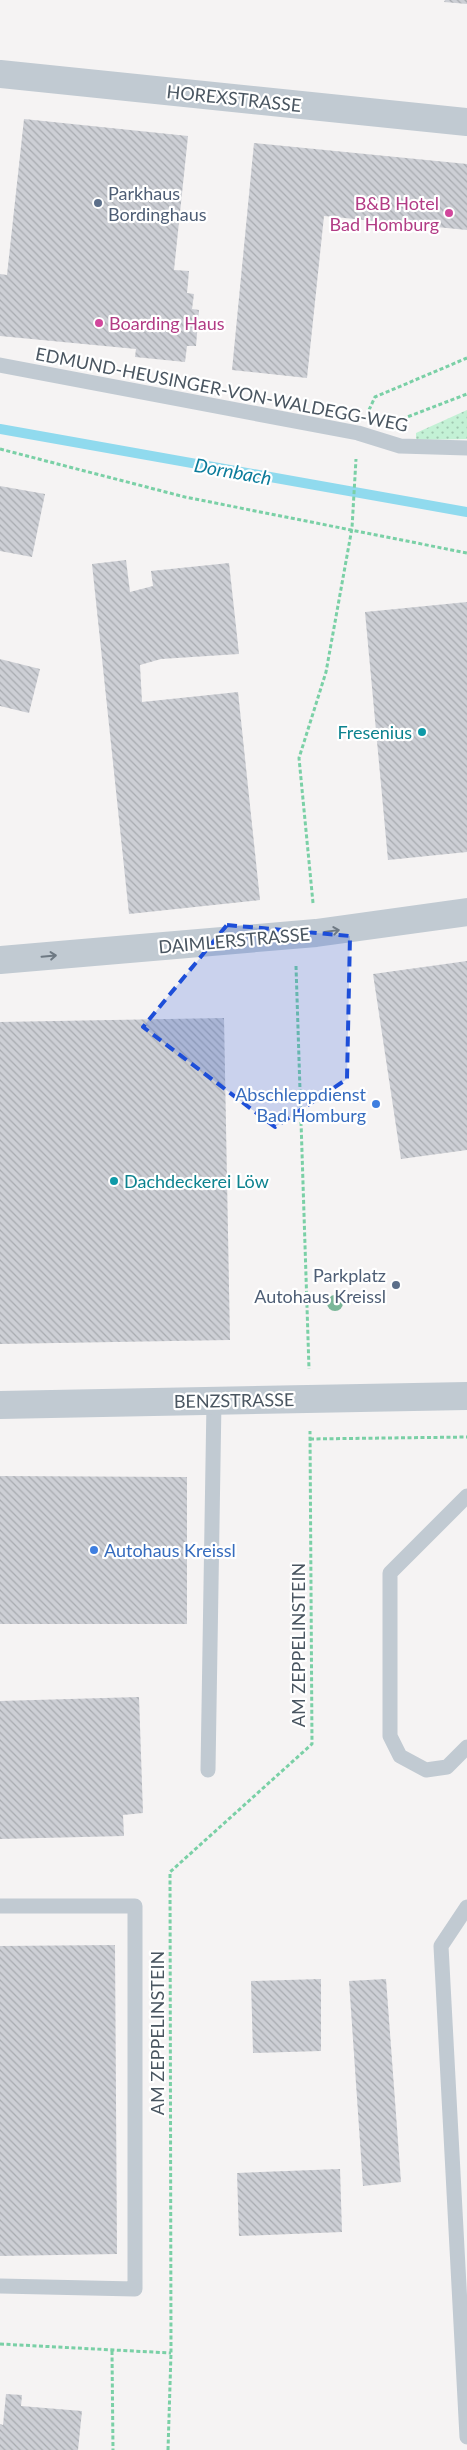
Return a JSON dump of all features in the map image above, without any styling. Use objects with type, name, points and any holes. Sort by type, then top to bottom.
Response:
[{"type":"street","name":"HOREXSTRASSE","points":[[0,74],[467,122]]},
{"type":"street","name":"DAIMLERSTRASSE","points":[[0,960],[305,934],[467,912]]},
{"type":"street","name":"BENZSTRASSE","points":[[0,1405],[467,1396]]},
{"type":"lane","name":"EDMUND-HEUSINGER-VON-WALDEGG-WEG","points":[[0,365],[358,433],[400,446],[467,448]]},
{"type":"lane","points":[[208,1770],[214,1401]]},
{"type":"lane","points":[[467,1496],[390,1573],[390,1736],[400,1756],[426,1770],[447,1767],[467,1747]]},
{"type":"lane","points":[[0,1906],[135,1906],[135,2289],[0,2286]]},
{"type":"lane","points":[[467,1906],[441,1946],[467,2437]]},
{"type":"path","name":"AM ZEPPELINSTEIN","points":[[168,2450],[171,2353],[170,1872],[312,1744],[305,934],[300,758],[326,672],[352,528],[358,433],[375,397],[467,358]]},
{"type":"path","points":[[403,418],[467,394]]},
{"type":"path","points":[[0,449],[185,497],[352,528],[467,553]]},
{"type":"path","points":[[310,1439],[467,1437]]},
{"type":"path","points":[[0,2344],[171,2353]]},
{"type":"path","points":[[112,2351],[113,2450]]},
{"type":"highlighted area","points":[[227,925],[350,936],[347,1079],[275,1127],[143,1027]]},
{"type":"green space","points":[[467,410],[467,439],[416,440],[416,433]]},
{"type":"building","points":[[445,0],[467,0],[467,4],[444,2]]},
{"type":"building","name":"Parkhaus Bordinghaus","points":[[24,119],[188,136],[174,270],[189,271],[187,293],[194,294],[192,309],[199,310],[196,346],[187,346],[185,362],[135,357],[136,349],[0,336],[0,274],[7,275]]},
{"type":"building","points":[[254,143],[467,164],[467,230],[324,216],[307,378],[232,370]]},
{"type":"building","points":[[0,486],[45,494],[32,557],[0,551]]},
{"type":"building","points":[[126,560],[130,592],[153,586],[151,571],[229,563],[239,654],[161,659],[140,665],[142,702],[238,692],[260,900],[129,914],[92,564]]},
{"type":"building","name":"Fresenius","points":[[467,602],[467,852],[388,860],[365,612]]},
{"type":"building","points":[[0,659],[40,669],[29,713],[0,706]]},
{"type":"building","points":[[467,961],[467,1150],[401,1159],[373,974]]},
{"type":"building","name":"Dachdeckerei Löw","points":[[224,1018],[230,1340],[0,1344],[0,1022]]},
{"type":"building","name":"Autohaus Kreissl","points":[[0,1476],[187,1477],[187,1624],[0,1624]]},
{"type":"building","points":[[139,1697],[143,1813],[123,1815],[124,1836],[0,1839],[0,1701]]},
{"type":"building","points":[[115,1945],[117,2254],[0,2256],[0,1946]]},
{"type":"building","points":[[321,1979],[321,2051],[253,2053],[251,1981]]},
{"type":"building","points":[[386,1979],[401,2182],[363,2186],[349,1981]]},
{"type":"building","points":[[340,2169],[342,2232],[239,2236],[237,2173]]},
{"type":"building","points":[[6,2394],[22,2395],[21,2406],[82,2411],[78,2450],[0,2450],[0,2424],[3,2425]]},
{"type":"waterway","name":"Dornbach","points":[[0,429],[467,512]]},
{"type":"place","name":"Parkhaus Bordinghaus","points":[[98,203]]},
{"type":"place","name":"B&B Hotel Bad Homburg","points":[[449,213]]},
{"type":"place","name":"Boarding Haus","points":[[99,323]]},
{"type":"place","name":"Fresenius","points":[[422,732]]},
{"type":"place","name":"Abschleppdienst Bad Homburg","points":[[376,1104]]},
{"type":"place","name":"Dachdeckerei Löw","points":[[114,1181]]},
{"type":"place","name":"Parkplatz Autohaus Kreissl","points":[[396,1285]]},
{"type":"place","name":"Autohaus Kreissl","points":[[94,1550]]}]
